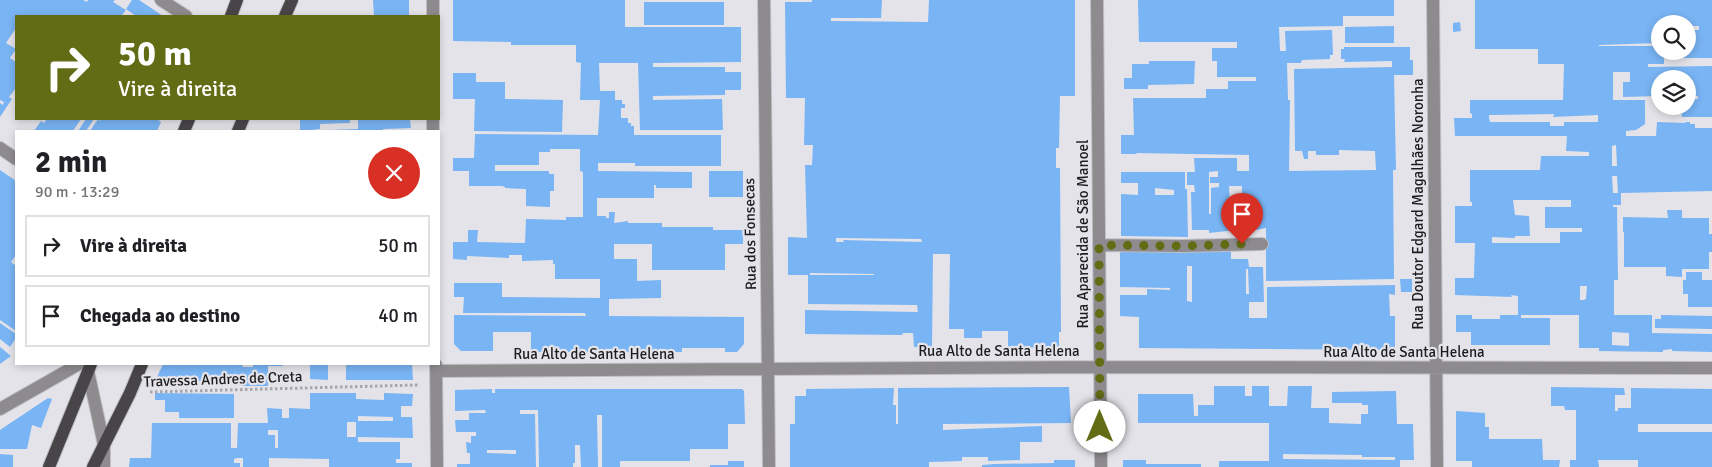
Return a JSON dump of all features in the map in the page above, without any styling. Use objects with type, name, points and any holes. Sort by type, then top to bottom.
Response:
[{"type":"main road","points":[[231,15],[237,0]]},
{"type":"main road","points":[[285,15],[292,0]]},
{"type":"main road","points":[[93,467],[130,393],[142,365]]},
{"type":"main road","points":[[49,467],[86,366]]},
{"type":"street","points":[[162,0],[184,15]]},
{"type":"street","points":[[433,0],[433,15]]},
{"type":"street","name":"Rua dos Fonsecas","points":[[764,0],[769,467]]},
{"type":"street","name":"Rua Aparecida de São Manoel","points":[[1097,0],[1101,467]]},
{"type":"street","name":"Rua Doutor Edgard Magalhães Noronha","points":[[1433,0],[1437,467]]},
{"type":"street","points":[[0,148],[15,158]]},
{"type":"street","points":[[1099,245],[1183,246],[1262,244]]},
{"type":"street","points":[[0,409],[86,366],[104,445],[104,467]]},
{"type":"street","points":[[436,367],[437,467]]},
{"type":"street","name":"Rua Alto de Santa Helena","points":[[436,367],[768,369],[1100,367],[1712,368]]},
{"type":"path","name":"Travessa Andres de Creta","points":[[130,393],[436,385]]},
{"type":"building","points":[[0,0],[83,0],[87,2],[88,0],[115,0],[113,2],[126,10],[122,15],[15,15],[15,30],[6,43],[15,48],[10,58],[15,61],[15,89],[9,97],[12,99],[0,117],[0,103],[3,105],[4,102],[0,100]]},
{"type":"building","points":[[132,0],[139,0],[162,15],[135,15],[126,9]]},
{"type":"building","points":[[373,0],[409,0],[409,15],[374,15]]},
{"type":"building","points":[[453,0],[625,0],[625,27],[741,27],[741,62],[653,63],[653,67],[725,67],[725,72],[741,72],[741,90],[725,90],[725,95],[653,96],[653,100],[722,99],[723,130],[640,130],[638,63],[599,63],[600,91],[615,91],[615,100],[622,100],[625,108],[621,108],[621,118],[628,118],[628,123],[634,126],[634,135],[721,135],[721,166],[635,166],[635,163],[598,163],[598,171],[692,172],[692,188],[656,188],[656,185],[654,185],[654,198],[597,198],[597,216],[609,218],[609,212],[615,212],[614,223],[628,221],[628,223],[662,223],[662,227],[713,227],[713,230],[743,230],[743,244],[725,244],[725,270],[652,270],[652,244],[614,244],[614,259],[637,259],[637,281],[661,280],[661,298],[609,299],[609,316],[744,317],[744,344],[737,352],[725,352],[725,348],[682,348],[682,352],[531,352],[531,332],[493,332],[493,351],[461,351],[454,344],[454,315],[586,316],[585,313],[463,313],[464,297],[454,297],[454,283],[502,283],[502,297],[600,298],[600,279],[555,279],[555,264],[553,264],[553,260],[522,261],[522,255],[509,255],[509,258],[467,256],[467,260],[453,259],[453,242],[468,242],[468,230],[478,230],[477,242],[525,243],[526,219],[566,220],[566,217],[583,217],[583,172],[580,171],[580,149],[550,149],[550,152],[539,152],[539,165],[495,165],[495,171],[549,171],[549,174],[554,174],[554,191],[550,191],[550,207],[526,206],[526,189],[505,188],[502,186],[469,186],[469,171],[453,171],[453,158],[474,158],[475,134],[598,135],[600,100],[580,100],[581,63],[576,62],[576,45],[511,45],[511,42],[453,41]]},
{"type":"building","points":[[812,0],[882,0],[881,18],[831,18],[831,21],[928,22],[929,0],[1075,0],[1075,96],[1060,96],[1059,148],[1056,148],[1056,168],[1060,168],[1061,332],[1059,332],[1059,348],[1008,347],[1008,331],[982,331],[982,338],[964,338],[964,329],[949,329],[950,254],[933,254],[932,347],[914,347],[913,333],[903,333],[902,335],[805,334],[805,310],[918,312],[917,305],[808,304],[808,275],[788,275],[788,237],[807,238],[805,165],[812,165],[813,145],[804,145],[805,98],[786,98],[785,2],[812,2]],"holes":[[[836,238],[921,239],[922,242],[843,240],[844,242],[836,242]],[[810,273],[874,274],[874,275],[810,275]]]},
{"type":"building","points":[[1138,0],[1394,0],[1394,16],[1343,16],[1343,26],[1279,27],[1280,51],[1286,51],[1285,31],[1332,30],[1333,55],[1330,55],[1330,59],[1302,60],[1301,63],[1287,63],[1288,100],[1290,100],[1289,171],[1376,170],[1375,151],[1339,150],[1339,155],[1316,155],[1316,151],[1308,151],[1308,159],[1304,159],[1302,151],[1295,151],[1294,69],[1392,67],[1392,61],[1344,62],[1345,59],[1341,59],[1341,49],[1344,49],[1344,47],[1410,47],[1410,60],[1413,60],[1413,75],[1394,75],[1396,170],[1393,170],[1394,279],[1266,281],[1266,228],[1245,232],[1245,229],[1209,233],[1209,230],[1192,230],[1191,192],[1195,192],[1194,185],[1187,185],[1187,172],[1195,172],[1194,158],[1237,158],[1237,171],[1249,171],[1249,155],[1121,154],[1121,135],[1134,135],[1133,98],[1206,98],[1206,89],[1228,89],[1228,81],[1256,81],[1256,77],[1217,77],[1217,61],[1212,61],[1212,48],[1237,48],[1237,42],[1139,42]],"holes":[[[1218,171],[1218,177],[1210,177],[1210,183],[1219,183],[1219,187],[1211,188],[1211,214],[1209,214],[1209,172]],[[1229,186],[1242,186],[1242,206],[1230,206]]]},
{"type":"building","points":[[1475,0],[1712,0],[1712,58],[1696,58],[1696,30],[1699,30],[1699,26],[1696,26],[1696,15],[1651,15],[1651,43],[1599,46],[1651,46],[1651,60],[1664,60],[1664,64],[1648,64],[1648,67],[1712,66],[1712,117],[1682,117],[1682,115],[1696,115],[1696,99],[1698,99],[1698,96],[1696,96],[1696,70],[1651,70],[1651,96],[1623,97],[1623,82],[1630,82],[1630,72],[1613,72],[1613,100],[1645,100],[1645,124],[1636,130],[1626,131],[1626,136],[1656,136],[1657,122],[1690,122],[1690,124],[1695,124],[1695,128],[1712,128],[1712,191],[1621,193],[1621,205],[1613,205],[1613,207],[1617,207],[1618,280],[1614,280],[1614,315],[1652,315],[1652,333],[1712,334],[1712,352],[1672,351],[1672,349],[1663,350],[1663,352],[1599,351],[1599,348],[1579,348],[1579,315],[1521,315],[1521,318],[1550,318],[1550,345],[1471,345],[1471,332],[1456,332],[1456,315],[1472,315],[1472,319],[1500,319],[1500,315],[1518,315],[1518,296],[1455,295],[1455,278],[1474,278],[1475,243],[1455,243],[1455,206],[1472,206],[1472,202],[1470,202],[1470,170],[1540,170],[1541,156],[1589,156],[1589,152],[1566,151],[1567,136],[1455,136],[1454,118],[1472,118],[1470,100],[1563,100],[1564,64],[1538,64],[1538,49],[1475,49]],"holes":[[[1554,114],[1553,117],[1598,115],[1598,122],[1564,122],[1564,126],[1550,126],[1550,122],[1490,122],[1489,118],[1489,115]],[[1616,145],[1617,166],[1612,166],[1612,146]],[[1612,176],[1617,176],[1618,193],[1613,193]],[[1513,200],[1571,200],[1571,207],[1545,207],[1545,228],[1582,228],[1582,232],[1560,232],[1560,243],[1492,243],[1492,237],[1515,238],[1515,236],[1530,236],[1529,216],[1515,215]],[[1580,286],[1587,286],[1586,299],[1580,300]],[[1612,332],[1629,333],[1629,346],[1612,345]]]},
{"type":"building","points":[[644,2],[724,2],[724,25],[644,25]]},
{"type":"building","points":[[1460,22],[1461,31],[1453,32],[1453,23]]},
{"type":"building","points":[[1394,26],[1394,43],[1345,43],[1345,27]]},
{"type":"building","points":[[1149,61],[1195,61],[1194,84],[1148,85],[1148,89],[1124,89],[1124,78],[1132,78],[1132,64],[1149,64]]},
{"type":"building","points":[[453,73],[476,73],[476,82],[505,82],[505,99],[563,100],[562,132],[474,131],[475,99],[453,99]]},
{"type":"building","points":[[46,120],[80,120],[74,130],[35,130],[41,121],[44,123]]},
{"type":"building","points":[[85,120],[93,120],[87,130],[79,130]]},
{"type":"building","points":[[97,120],[158,120],[161,122],[157,130],[91,130]]},
{"type":"building","points":[[300,120],[350,120],[350,123],[320,124],[320,129],[300,130]]},
{"type":"building","points":[[358,120],[410,120],[411,128],[331,130],[358,129]]},
{"type":"building","points":[[0,170],[15,180],[15,256],[11,262],[15,265],[15,330],[0,320]]},
{"type":"building","points":[[709,171],[743,171],[743,197],[709,197]]},
{"type":"building","points":[[1121,172],[1185,172],[1188,237],[1121,236],[1121,194],[1138,195],[1138,183],[1121,183]],"holes":[[[1155,188],[1174,190],[1174,195],[1155,195]]]},
{"type":"building","points":[[1667,210],[1682,210],[1682,218],[1709,218],[1709,234],[1712,234],[1712,252],[1709,252],[1709,269],[1682,269],[1682,277],[1666,276],[1666,267],[1624,267],[1623,217],[1668,218]]},
{"type":"building","points":[[1120,250],[1231,251],[1231,259],[1248,259],[1249,267],[1263,267],[1264,302],[1249,302],[1249,318],[1267,318],[1267,287],[1395,285],[1395,295],[1389,294],[1390,316],[1395,316],[1395,350],[1139,348],[1139,317],[1120,316],[1120,295],[1147,295],[1147,289],[1170,290],[1170,288],[1120,287]],"holes":[[[1187,266],[1192,266],[1192,302],[1187,301]],[[1246,269],[1248,269],[1249,294],[1246,294]]]},
{"type":"building","points":[[1686,272],[1702,272],[1702,280],[1712,280],[1712,307],[1688,307],[1688,294],[1683,294],[1683,280],[1686,280]]},
{"type":"building","points":[[1400,279],[1412,279],[1412,292],[1401,292]]},
{"type":"building","points":[[1661,315],[1712,316],[1712,329],[1655,328],[1655,319],[1661,319]]},
{"type":"building","points":[[0,323],[15,333],[15,340],[10,347],[0,339]]},
{"type":"building","points":[[0,347],[11,356],[0,364]]},
{"type":"building","points":[[163,365],[242,365],[243,367],[253,367],[253,365],[283,365],[268,366],[268,386],[241,386],[241,381],[193,381],[193,386],[153,386]]},
{"type":"building","points":[[310,365],[328,365],[328,380],[310,379]]},
{"type":"building","points":[[346,365],[412,365],[413,380],[346,380]]},
{"type":"building","points":[[1214,386],[1245,386],[1245,396],[1252,396],[1252,386],[1269,386],[1269,406],[1287,406],[1288,386],[1312,386],[1311,408],[1329,408],[1329,423],[1361,424],[1361,414],[1368,414],[1368,405],[1362,405],[1362,403],[1332,403],[1332,392],[1396,391],[1397,424],[1413,424],[1414,460],[1400,460],[1400,467],[1219,467],[1219,461],[1269,461],[1269,423],[1138,423],[1138,394],[1193,394],[1194,416],[1198,416],[1198,405],[1214,405]],"holes":[[[1283,454],[1362,455],[1362,457],[1395,457],[1395,460],[1283,459]]]},
{"type":"building","points":[[1069,387],[1071,423],[943,424],[943,430],[1042,426],[1042,442],[1020,442],[1020,460],[988,461],[988,457],[962,457],[962,461],[929,462],[929,467],[790,467],[790,424],[795,424],[795,396],[806,396],[806,389],[894,388],[893,405],[896,405],[896,424],[898,424],[898,388]]},
{"type":"building","points":[[1551,387],[1624,388],[1625,395],[1615,395],[1615,411],[1618,411],[1618,408],[1631,408],[1631,388],[1712,389],[1712,424],[1638,424],[1638,432],[1712,432],[1712,467],[1638,467],[1638,460],[1598,460],[1599,467],[1570,467],[1570,460],[1576,460],[1576,410],[1565,410],[1564,406],[1551,406]]},
{"type":"building","points":[[492,389],[492,393],[495,393],[495,389],[742,389],[744,391],[745,424],[728,424],[728,449],[690,449],[690,461],[620,461],[620,467],[602,467],[602,415],[597,415],[598,467],[581,467],[580,445],[575,445],[575,463],[573,463],[573,467],[539,467],[538,410],[520,410],[520,414],[535,414],[536,467],[457,467],[457,464],[470,464],[470,453],[467,453],[466,442],[471,443],[471,436],[476,436],[476,432],[456,432],[455,420],[469,420],[469,413],[486,413],[485,410],[455,411],[455,390]],"holes":[[[487,450],[516,450],[516,454],[487,453]]]},
{"type":"building","points":[[155,393],[234,394],[234,418],[179,418],[179,412],[165,412],[165,400],[155,400]]},
{"type":"building","points":[[310,393],[356,393],[356,399],[384,400],[384,393],[413,394],[412,406],[401,406],[401,417],[412,417],[413,438],[358,437],[358,442],[400,442],[400,459],[396,459],[396,463],[412,463],[412,467],[329,467],[329,459],[269,458],[269,467],[243,467],[243,458],[237,458],[234,459],[234,463],[240,463],[240,467],[129,467],[130,458],[151,458],[152,423],[231,423],[231,448],[237,448],[238,423],[268,423],[267,408],[282,409],[282,418],[289,418],[289,408],[310,409]],"holes":[[[358,416],[393,417],[393,421],[358,421]],[[347,422],[356,422],[356,437],[347,437]],[[268,430],[278,430],[278,448],[275,448],[275,435],[268,435]]]},
{"type":"building","points":[[48,398],[52,399],[41,428],[32,425],[27,449],[0,449],[0,430]]},
{"type":"building","points":[[1456,411],[1485,413],[1485,427],[1489,427],[1489,439],[1542,439],[1543,460],[1560,460],[1559,467],[1472,467],[1472,461],[1456,461]]},
{"type":"building","points":[[0,454],[13,455],[13,467],[0,467]]},
{"type":"building","points":[[1054,460],[1075,460],[1075,467],[982,467],[982,465],[995,464],[1054,463]]},
{"type":"building","points":[[1123,460],[1146,460],[1146,464],[1201,464],[1201,467],[1123,467]]},
{"type":"building","points":[[728,461],[744,461],[744,467],[710,467],[710,465],[728,465]]},
{"type":"route","points":[[1100,427],[1099,245],[1183,246],[1242,244]]}]
